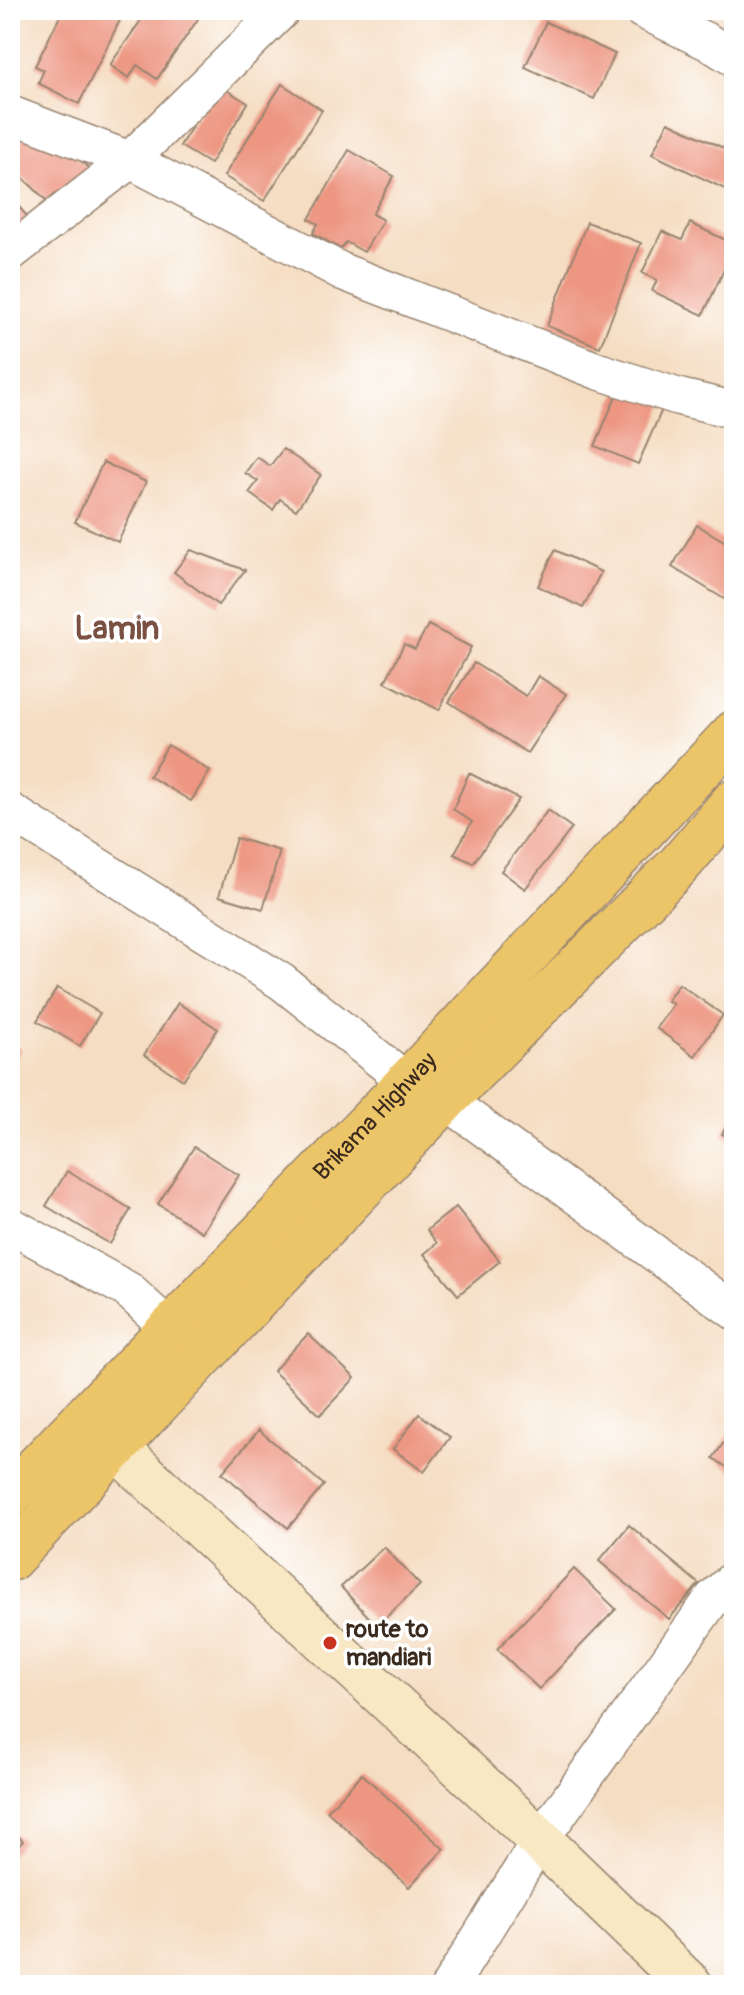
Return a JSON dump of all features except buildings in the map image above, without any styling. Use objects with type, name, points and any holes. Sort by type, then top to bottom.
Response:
[{"type":"highway","name":"Brikama Highway","points":[[10,1559],[116,1448],[734,733]]},
{"type":"highway","name":"Brikama Highway","points":[[10,1495],[169,1328],[426,1091],[679,865],[734,801]]},
{"type":"main road","points":[[85,1416],[540,1840],[690,1985]]},
{"type":"street","points":[[10,253],[130,160],[282,10]]},
{"type":"street","points":[[642,10],[734,58]]},
{"type":"street","points":[[10,114],[130,160],[343,272],[598,371],[679,397],[734,410]]},
{"type":"street","points":[[10,811],[282,982],[426,1091],[734,1311]]},
{"type":"street","points":[[10,1225],[128,1290],[169,1328]]},
{"type":"street","points":[[450,1985],[540,1840],[713,1598],[734,1579]]},
{"type":"place","name":"route to mandiari","points":[[330,1643]]},
{"type":"district","name":"Lamin","points":[[117,629]]}]
